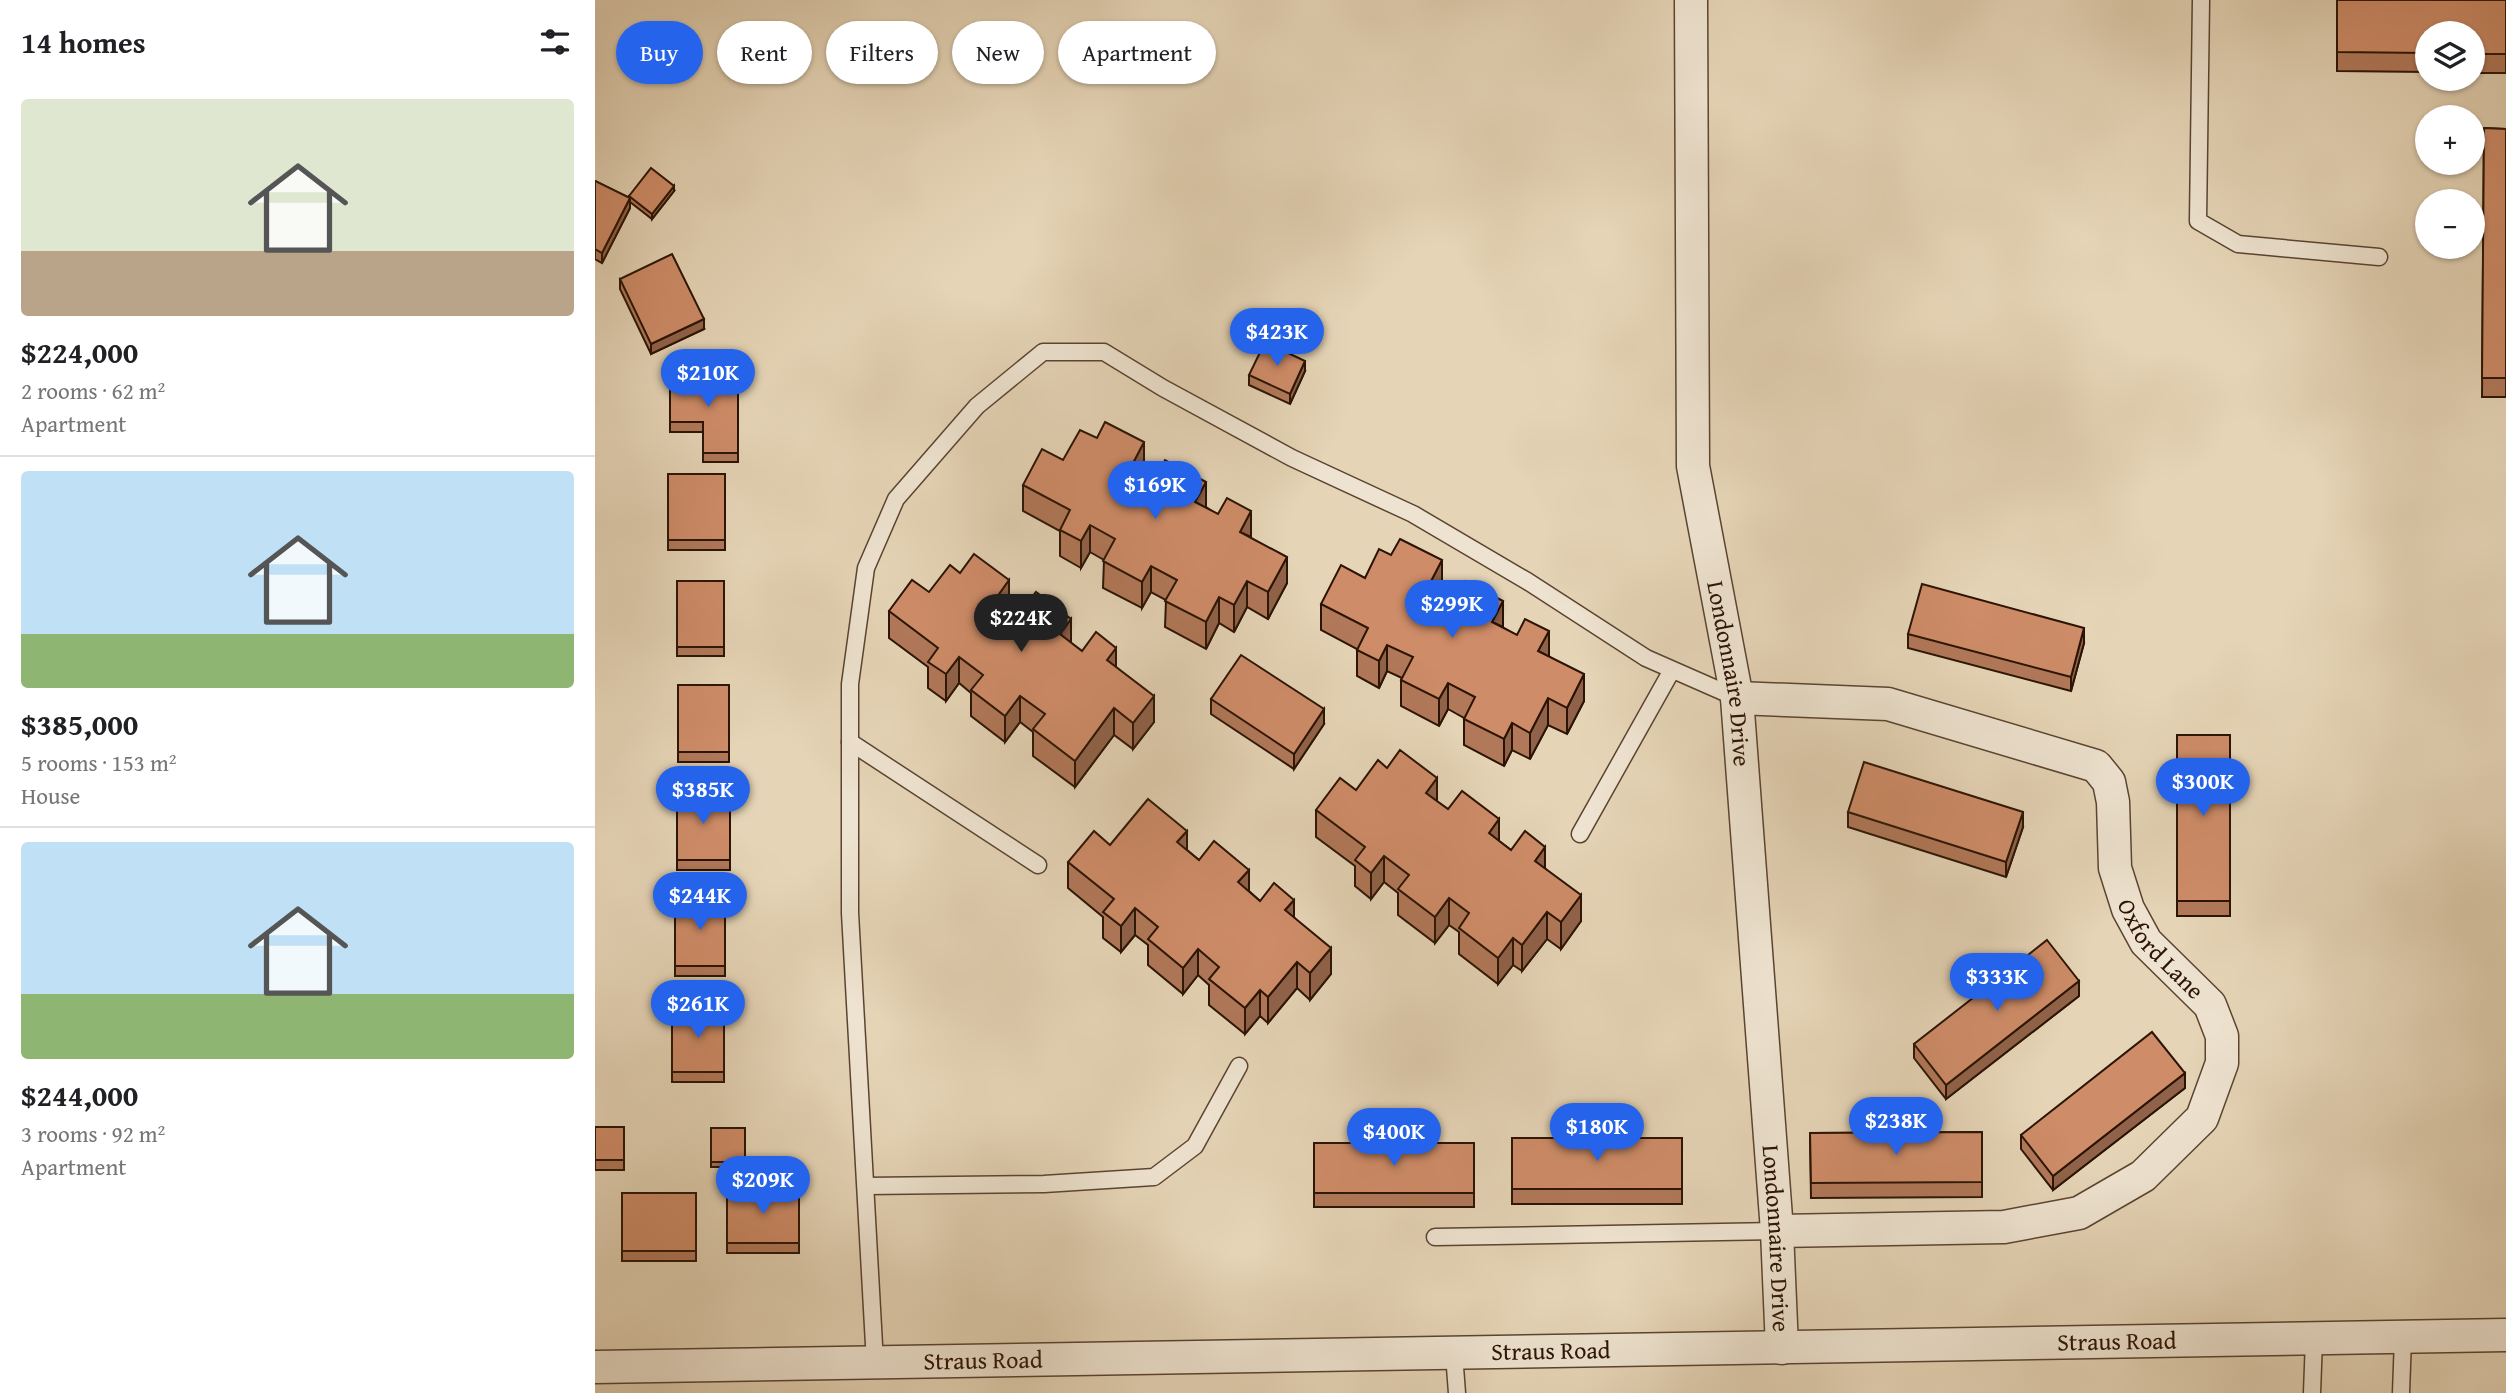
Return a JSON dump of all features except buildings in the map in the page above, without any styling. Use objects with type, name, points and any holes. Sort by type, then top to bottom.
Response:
[{"type":"street","name":"Londonnaire Drive","points":[[1691,0],[1693,466],[1737,698],[1777,1231],[1782,1348]]},
{"type":"street","name":"Oxford Lane","points":[[1737,698],[1888,704],[2096,766],[2109,782],[2113,802],[2115,868],[2128,909],[2145,942],[2210,1004],[2222,1036],[2222,1063],[2202,1118],[2143,1176],[2079,1213],[2004,1227],[1777,1231]]},
{"type":"street","name":"Straus Road","points":[[595,1367],[2506,1335]]},
{"type":"lane","points":[[2201,0],[2197,221],[2238,244],[2379,257]]},
{"type":"lane","points":[[875,1363],[850,912],[850,684],[866,568],[896,499],[977,406],[1042,352],[1104,352],[1163,388],[1292,458],[1413,514],[1527,580],[1646,658],[1737,698]]},
{"type":"lane","points":[[1580,834],[1672,670]]},
{"type":"lane","points":[[850,742],[1038,865]]},
{"type":"lane","points":[[866,1186],[1044,1184],[1154,1177],[1195,1146],[1239,1066]]},
{"type":"lane","points":[[1435,1237],[1777,1231]]},
{"type":"lane","points":[[2401,1393],[2403,1338]]},
{"type":"lane","points":[[2312,1393],[2314,1339]]},
{"type":"lane","points":[[1454,1354],[1457,1393]]}]
